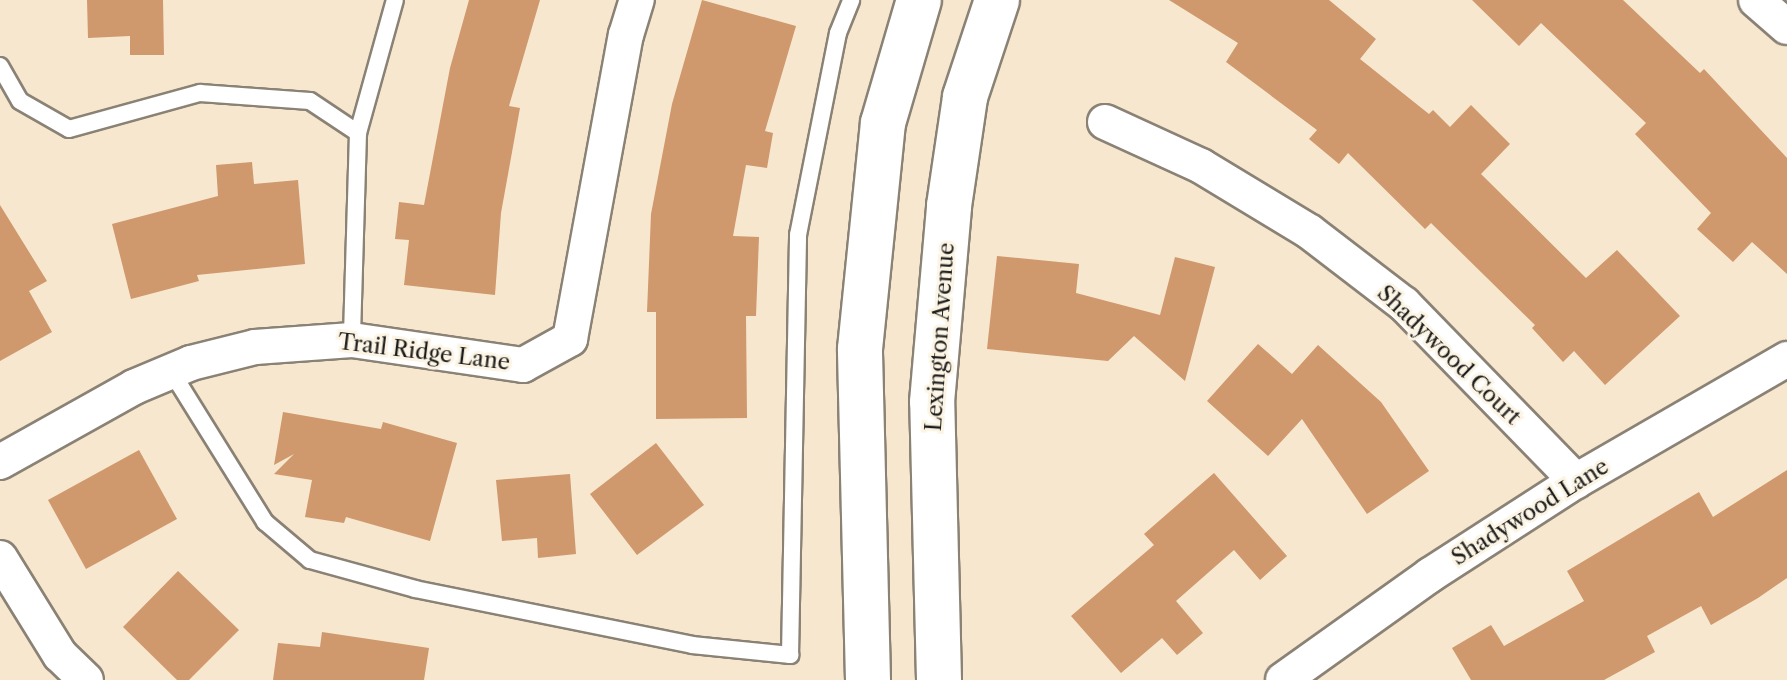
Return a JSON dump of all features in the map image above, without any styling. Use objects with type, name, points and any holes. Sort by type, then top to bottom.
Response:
[{"type":"street","name":"Trail Ridge Lane","points":[[0,462],[171,371],[255,347],[352,340],[523,365],[570,339],[626,35],[637,0]]},
{"type":"street","points":[[868,680],[860,349],[883,123],[919,0]]},
{"type":"street","name":"Lexington Avenue","points":[[939,680],[932,402],[942,281],[965,97],[997,0]]},
{"type":"street","points":[[1756,0],[1787,27]]},
{"type":"street","name":"Shadywood Court","points":[[1105,122],[1201,166],[1310,232],[1404,304],[1576,481]]},
{"type":"street","name":"Shadywood Lane","points":[[1283,680],[1430,575],[1576,481],[1787,359]]},
{"type":"street","points":[[0,558],[60,655],[86,680]]},
{"type":"lane","points":[[352,340],[358,133],[395,0]]},
{"type":"lane","points":[[171,371],[265,522],[310,560],[415,589],[677,642],[790,655],[798,235],[838,33],[851,0]]},
{"type":"lane","points":[[0,66],[20,101],[69,129],[200,93],[310,101],[358,133]]},
{"type":"building","points":[[87,0],[163,0],[164,55],[130,55],[130,36],[88,38]]},
{"type":"building","points":[[469,0],[540,0],[509,106],[520,108],[501,213],[495,295],[404,285],[409,240],[395,239],[399,202],[424,205],[450,68]]},
{"type":"building","points":[[702,0],[796,26],[765,131],[773,133],[767,168],[746,165],[733,236],[759,237],[756,316],[746,316],[747,418],[656,419],[656,312],[647,312],[651,214],[672,104]]},
{"type":"building","points":[[1169,0],[1329,0],[1376,39],[1360,59],[1429,114],[1433,110],[1450,127],[1471,105],[1510,144],[1481,174],[1586,278],[1617,250],[1680,316],[1605,385],[1574,351],[1563,362],[1532,328],[1535,325],[1431,223],[1425,229],[1348,153],[1339,164],[1309,139],[1317,130],[1226,62],[1238,43]]},
{"type":"building","points":[[1472,0],[1623,0],[1700,73],[1704,69],[1787,158],[1787,274],[1752,242],[1733,262],[1697,229],[1711,213],[1635,134],[1646,123],[1541,23],[1519,46]]},
{"type":"building","points":[[252,162],[254,184],[298,180],[305,264],[197,275],[199,281],[131,299],[112,224],[218,196],[216,165]]},
{"type":"building","points":[[0,205],[47,281],[29,291],[52,332],[0,361]]},
{"type":"building","points":[[997,256],[1079,264],[1076,293],[1160,315],[1175,257],[1215,267],[1185,381],[1134,336],[1108,361],[987,349]]},
{"type":"building","points":[[1258,344],[1292,374],[1318,345],[1381,402],[1429,471],[1367,514],[1302,419],[1268,456],[1207,401]]},
{"type":"building","points":[[283,412],[381,429],[383,422],[457,443],[430,541],[346,517],[344,523],[305,517],[312,480],[274,474],[294,454],[274,465]]},
{"type":"building","points":[[656,443],[704,505],[637,555],[590,494]]},
{"type":"building","points":[[139,450],[177,519],[86,569],[48,500]]},
{"type":"building","points":[[1787,470],[1787,578],[1758,598],[1711,625],[1701,606],[1647,636],[1655,652],[1604,680],[1471,680],[1452,648],[1491,625],[1504,646],[1584,601],[1567,571],[1699,492],[1713,517]]},
{"type":"building","points":[[1214,473],[1287,556],[1260,580],[1234,550],[1176,601],[1203,633],[1177,655],[1162,638],[1121,673],[1071,616],[1154,545],[1144,534]]},
{"type":"building","points":[[570,474],[576,554],[538,558],[537,538],[502,541],[496,480]]},
{"type":"building","points":[[178,571],[239,630],[189,680],[177,680],[123,627]]},
{"type":"building","points":[[322,632],[429,648],[424,680],[273,680],[278,643],[320,647]]}]
